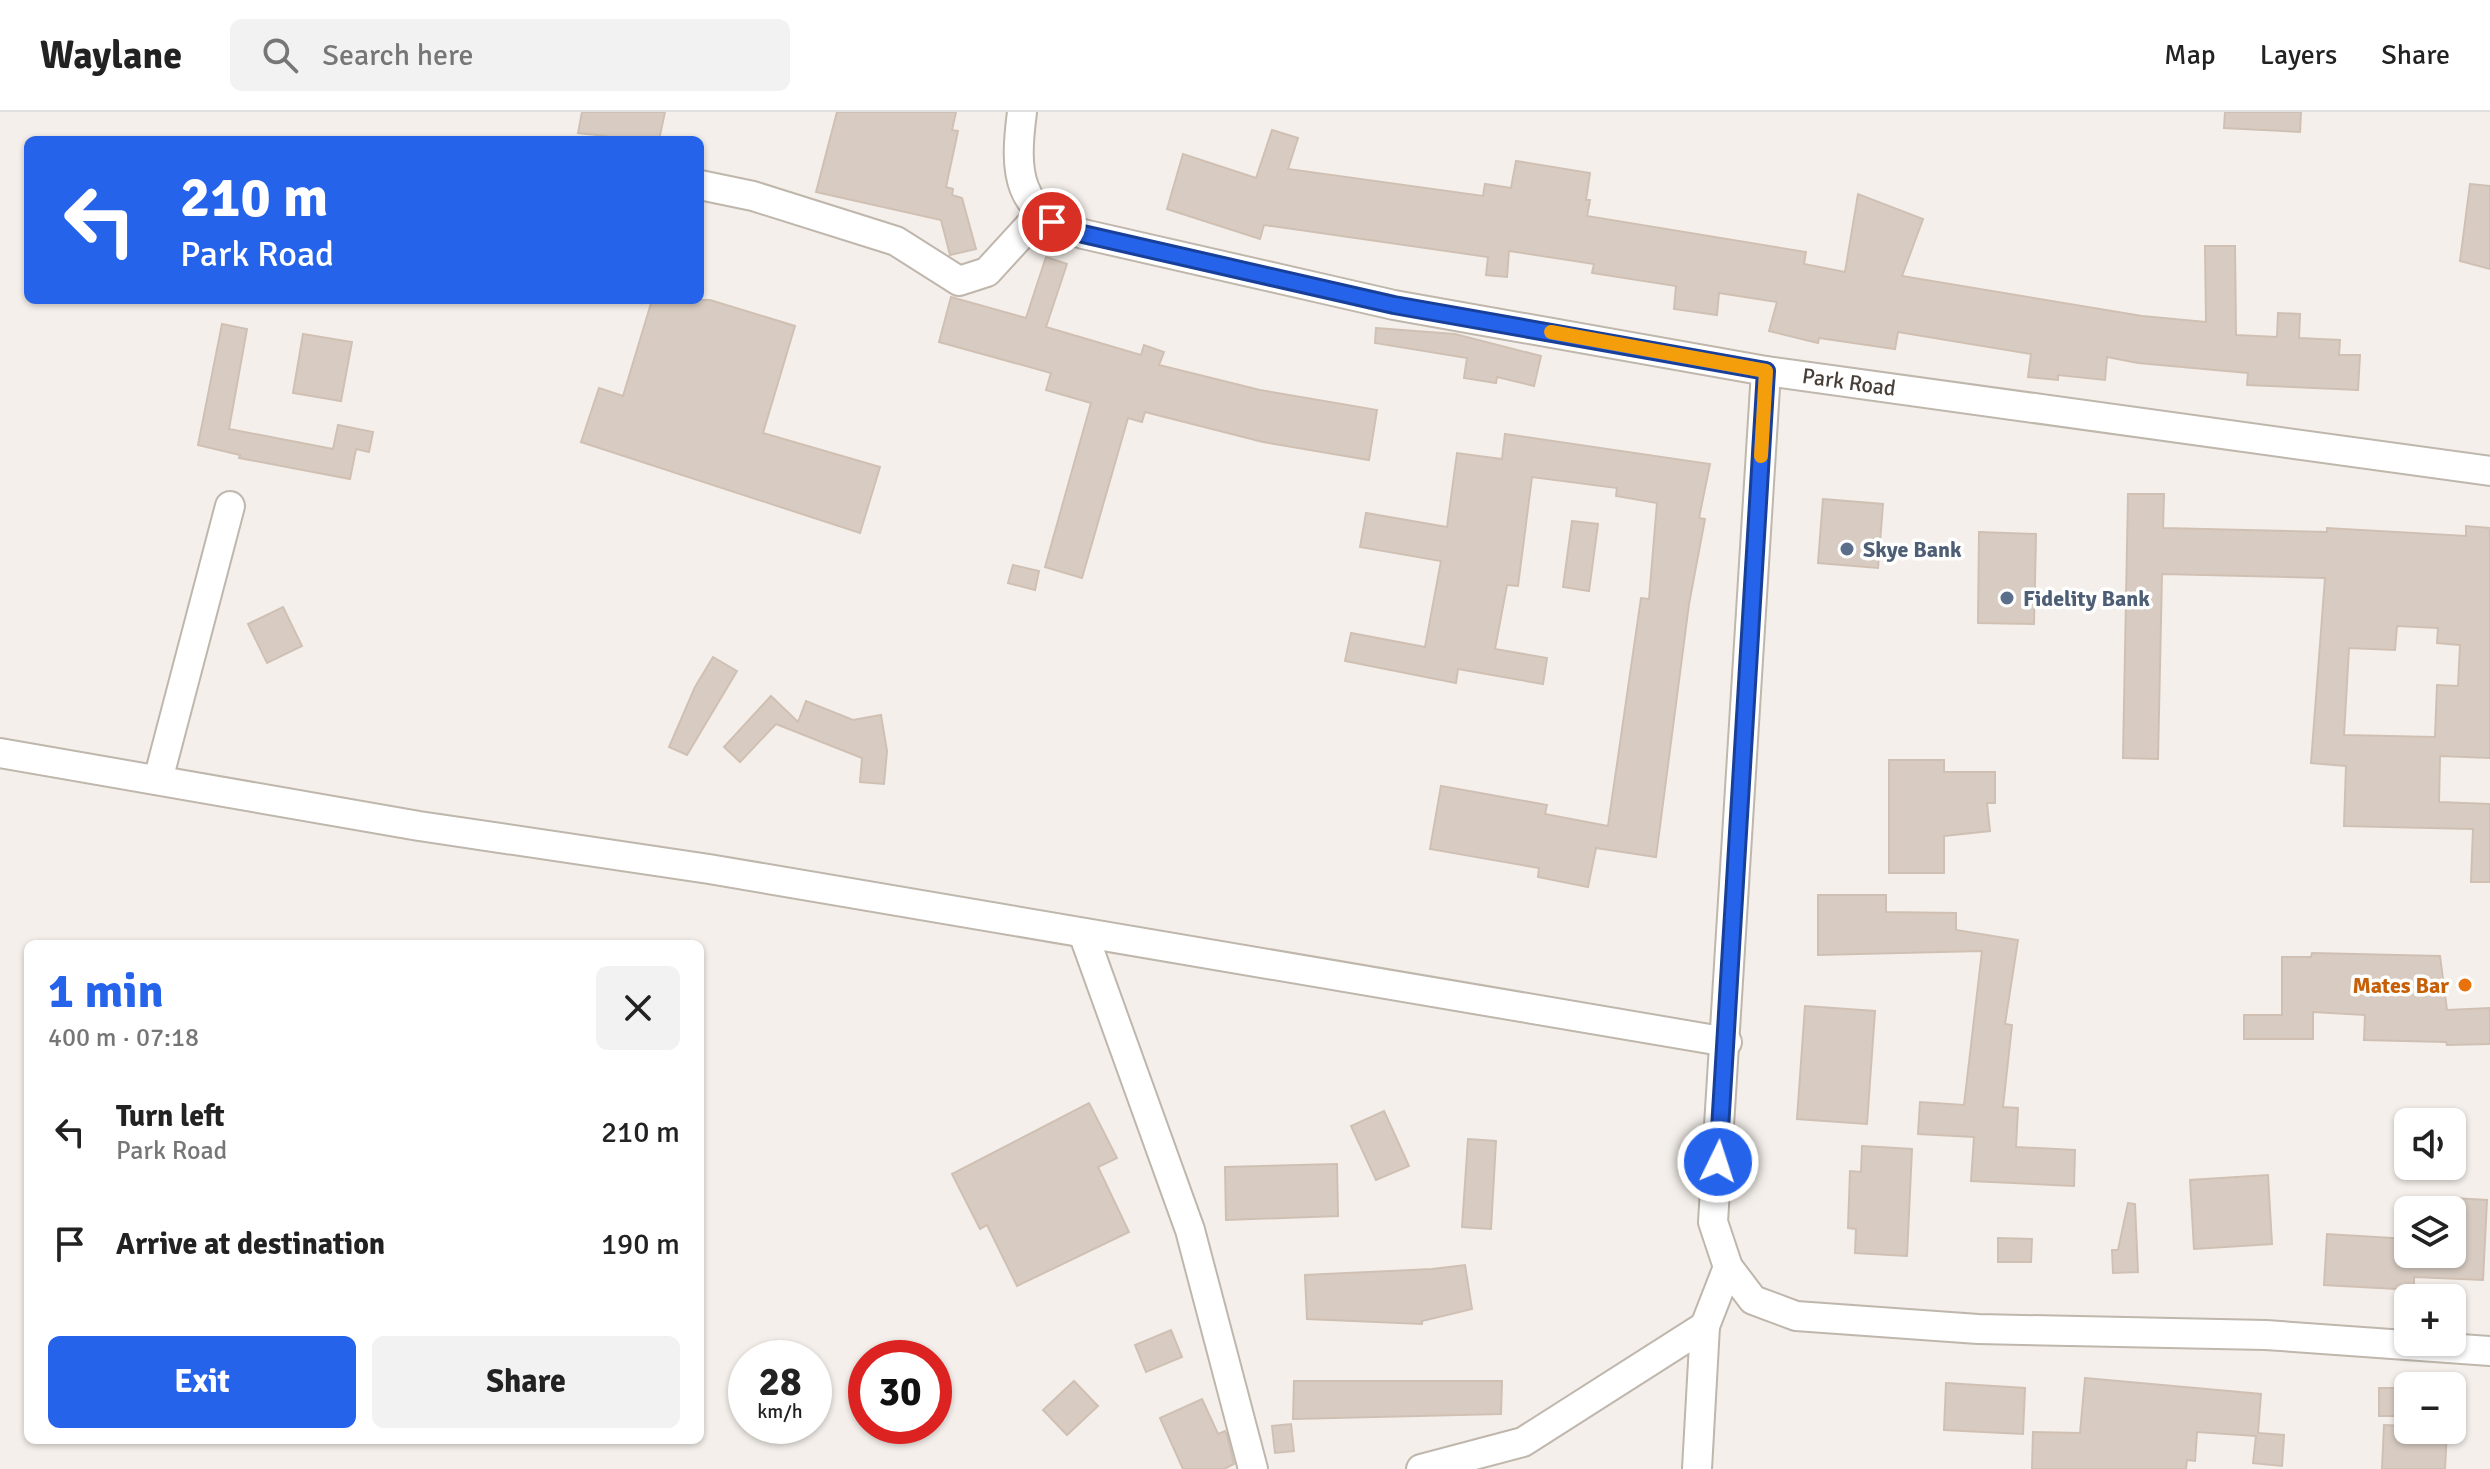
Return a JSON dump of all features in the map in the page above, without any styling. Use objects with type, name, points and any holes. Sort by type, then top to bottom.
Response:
[{"type":"street","points":[[704,186],[753,196],[896,241],[959,281],[987,272],[1041,213],[1020,180],[1017,152],[1022,112]]},
{"type":"street","name":"Park Road","points":[[1041,213],[1052,222],[1083,234],[1394,305],[1766,371],[2490,471]]},
{"type":"street","points":[[1766,371],[1727,1042],[1713,1222],[1728,1267],[1753,1300],[1796,1316],[1978,1329],[2266,1335],[2490,1351]]},
{"type":"street","points":[[158,780],[230,506]]},
{"type":"street","points":[[0,753],[1727,1042]]},
{"type":"street","points":[[1083,933],[1190,1230],[1253,1469]]},
{"type":"street","points":[[1697,1469],[1705,1326],[1728,1267]]},
{"type":"street","points":[[1421,1469],[1523,1442],[1705,1326]]},
{"type":"building","points":[[582,112],[665,112],[660,136],[578,133]]},
{"type":"building","points":[[837,112],[956,112],[952,130],[958,131],[946,187],[953,189],[952,195],[962,198],[976,249],[950,255],[941,220],[816,192]]},
{"type":"building","points":[[2225,112],[2301,112],[2300,132],[2224,128]]},
{"type":"building","points":[[1272,130],[1298,138],[1288,169],[1483,196],[1485,184],[1511,188],[1516,161],[1590,173],[1587,216],[1806,252],[1804,264],[1845,272],[1858,194],[1923,219],[1902,276],[2142,316],[2206,322],[2205,246],[2235,246],[2236,335],[2277,337],[2278,313],[2300,314],[2299,338],[2340,340],[2339,355],[2360,355],[2358,390],[2247,385],[2248,373],[2138,363],[2107,357],[2105,380],[2058,375],[2058,380],[2028,377],[2031,354],[1898,332],[1895,349],[1819,338],[1818,343],[1769,331],[1777,302],[1719,293],[1717,315],[1674,309],[1676,286],[1592,273],[1594,264],[1509,251],[1507,277],[1486,275],[1488,257],[1264,225],[1260,239],[1167,209],[1183,154],[1256,178]]},
{"type":"building","points":[[2470,184],[2490,186],[2490,269],[2460,261]]},
{"type":"building","points":[[1046,257],[1067,264],[1046,327],[1141,355],[1144,345],[1164,352],[1159,365],[1260,390],[1377,410],[1369,460],[1263,442],[1145,412],[1142,422],[1128,418],[1082,578],[1045,567],[1091,403],[1046,390],[1051,373],[939,342],[951,297],[1026,318]]},
{"type":"building","points":[[704,300],[710,300],[795,326],[763,433],[880,467],[860,533],[581,442],[599,388],[623,396],[651,304],[704,304]]},
{"type":"building","points":[[222,324],[247,329],[229,429],[333,449],[338,425],[373,432],[369,452],[356,449],[350,479],[239,458],[240,455],[198,445]]},
{"type":"building","points":[[1376,328],[1455,334],[1541,356],[1534,386],[1497,377],[1496,383],[1464,378],[1467,358],[1375,343]]},
{"type":"building","points":[[303,334],[352,342],[341,401],[293,393]]},
{"type":"building","points":[[1505,434],[1710,464],[1699,518],[1705,519],[1689,604],[1656,857],[1596,848],[1588,887],[1538,877],[1539,868],[1430,849],[1441,786],[1547,805],[1545,814],[1608,826],[1641,598],[1649,599],[1657,503],[1616,496],[1617,488],[1532,477],[1518,586],[1507,585],[1495,649],[1547,658],[1543,684],[1458,669],[1456,683],[1345,661],[1351,633],[1425,647],[1441,561],[1360,547],[1366,513],[1447,527],[1457,453],[1502,459]]},
{"type":"building","points":[[2128,494],[2164,494],[2163,528],[2327,532],[2327,528],[2466,536],[2466,526],[2490,528],[2490,758],[2440,756],[2439,802],[2490,804],[2490,882],[2471,882],[2473,829],[2344,826],[2346,766],[2311,763],[2325,578],[2162,574],[2158,759],[2123,758]],"holes":[[[2397,626],[2438,628],[2437,643],[2460,645],[2458,686],[2437,685],[2435,737],[2344,735],[2349,648],[2395,650]]]},
{"type":"building","points":[[1823,499],[1883,504],[1878,568],[1818,563]]},
{"type":"building","points":[[1572,521],[1598,524],[1589,591],[1563,587]]},
{"type":"building","points":[[1979,532],[2036,534],[2034,624],[1978,623]]},
{"type":"building","points":[[1013,565],[1039,571],[1035,590],[1008,583]]},
{"type":"building","points":[[283,607],[302,646],[267,663],[248,624]]},
{"type":"building","points":[[713,657],[737,671],[687,755],[669,747],[695,687]]},
{"type":"building","points":[[771,696],[798,722],[806,701],[853,720],[881,715],[887,751],[884,784],[860,782],[862,758],[776,724],[740,762],[724,747]]},
{"type":"building","points":[[1889,760],[1944,760],[1944,772],[1995,772],[1995,803],[1987,803],[1990,831],[1944,836],[1944,873],[1889,873]]},
{"type":"building","points":[[1818,895],[1886,895],[1886,912],[1956,913],[1956,930],[2018,940],[2005,1024],[2012,1025],[2003,1107],[2018,1108],[2016,1147],[2075,1150],[2074,1186],[1971,1181],[1974,1137],[1918,1134],[1920,1102],[1964,1105],[1982,951],[1818,955]]},
{"type":"building","points":[[2312,953],[2440,956],[2447,1010],[2490,1008],[2490,1044],[2364,1040],[2365,1015],[2313,1012],[2313,1039],[2244,1039],[2244,1015],[2282,1015],[2282,957],[2311,957]]},
{"type":"building","points":[[1805,1006],[1875,1011],[1867,1124],[1797,1119]]},
{"type":"building","points":[[1089,1103],[1117,1158],[1098,1167],[1129,1232],[1017,1286],[987,1225],[980,1229],[952,1174]]},
{"type":"building","points":[[1384,1111],[1409,1166],[1376,1180],[1351,1126]]},
{"type":"building","points":[[1468,1139],[1496,1141],[1491,1229],[1462,1227]]},
{"type":"building","points":[[1862,1146],[1912,1149],[1907,1256],[1855,1253],[1856,1229],[1848,1228],[1850,1171],[1861,1172]]},
{"type":"building","points":[[1337,1164],[1338,1216],[1226,1220],[1225,1167]]},
{"type":"building","points":[[2268,1175],[2272,1244],[2194,1249],[2190,1180]]},
{"type":"building","points":[[2466,1199],[2487,1200],[2483,1280],[2414,1277],[2414,1284],[2394,1284],[2394,1289],[2324,1285],[2327,1234],[2394,1238],[2394,1268],[2466,1268]]},
{"type":"building","points":[[2128,1203],[2135,1204],[2138,1272],[2113,1273],[2112,1250],[2118,1250]]},
{"type":"building","points":[[1998,1238],[2032,1239],[2031,1262],[1998,1262]]},
{"type":"building","points":[[1465,1265],[1472,1309],[1422,1321],[1422,1324],[1307,1319],[1305,1275]]},
{"type":"building","points":[[1171,1330],[1182,1357],[1146,1372],[1135,1345]]},
{"type":"building","points":[[2085,1378],[2261,1394],[2258,1433],[2284,1435],[2282,1466],[2253,1463],[2256,1436],[2197,1432],[2195,1461],[2187,1460],[2186,1469],[2032,1469],[2033,1432],[2080,1433]]},
{"type":"building","points":[[1074,1381],[1098,1406],[1067,1435],[1043,1410]]},
{"type":"building","points":[[1294,1381],[1502,1381],[1501,1414],[1293,1419]]},
{"type":"building","points":[[1946,1383],[2025,1388],[2023,1434],[1944,1430]]},
{"type":"building","points":[[2379,1388],[2394,1388],[2394,1416],[2379,1416]]},
{"type":"building","points":[[1202,1399],[1218,1434],[1225,1431],[1227,1435],[1234,1464],[1224,1469],[1183,1469],[1160,1418]]},
{"type":"building","points":[[1291,1424],[1294,1451],[1275,1453],[1272,1426]]},
{"type":"building","points":[[2384,1425],[2394,1425],[2394,1444],[2446,1444],[2445,1469],[2382,1469]]},
{"type":"slow traffic","points":[[1551,332],[1766,371],[1761,456]]},
{"type":"place","name":"Skye Bank","points":[[1847,549]]},
{"type":"place","name":"Fidelity Bank","points":[[2007,598]]},
{"type":"place","name":"Mates Bar","points":[[2465,985]]},
{"type":"route","points":[[1052,222],[1083,234],[1394,305],[1766,371],[1718,1162]]}]
